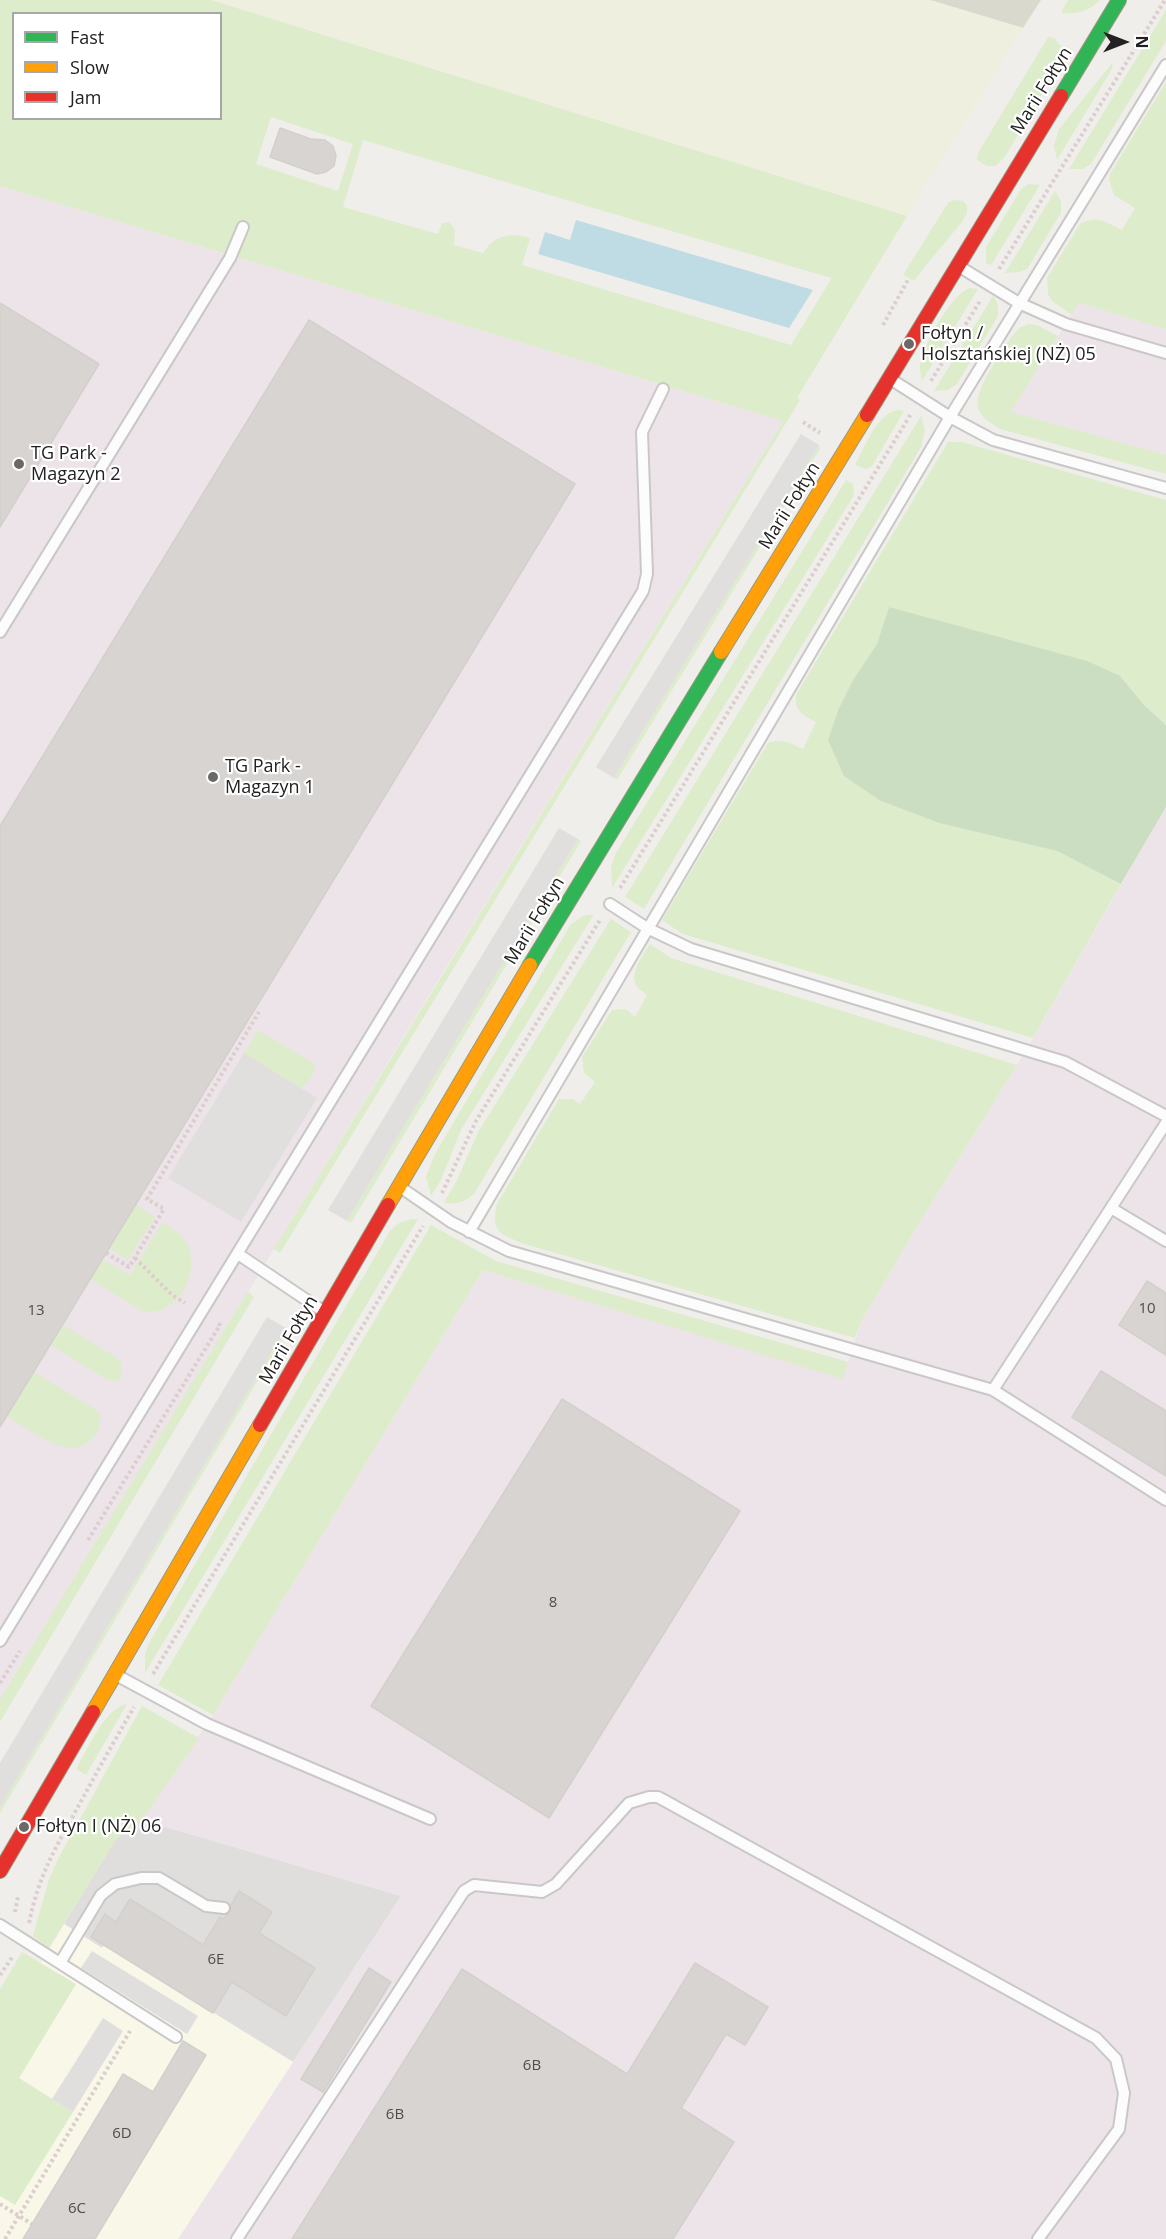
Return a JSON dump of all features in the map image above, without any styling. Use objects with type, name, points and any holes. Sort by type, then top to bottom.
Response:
[{"type":"street","name":"Marii Fołtyn","points":[[0,1871],[399,1186],[617,820],[1119,0]]},
{"type":"lane","points":[[469,1232],[950,417],[1166,65]]},
{"type":"lane","points":[[0,632],[230,258],[243,227]]},
{"type":"lane","points":[[956,265],[1019,303],[1066,324],[1166,353]]},
{"type":"lane","points":[[889,378],[950,417],[993,440],[1166,488]]},
{"type":"lane","points":[[0,1641],[643,591],[647,574],[642,432],[663,389]]},
{"type":"lane","points":[[610,904],[647,928],[691,949],[1065,1062],[1166,1116]]},
{"type":"lane","points":[[993,1390],[1166,1123]]},
{"type":"lane","points":[[399,1186],[432,1210],[469,1232],[509,1251],[993,1390],[1166,1500]]},
{"type":"lane","points":[[1111,1208],[1166,1241]]},
{"type":"lane","points":[[238,1254],[326,1313]]},
{"type":"lane","points":[[115,1674],[207,1724],[430,1819]]},
{"type":"lane","points":[[237,2239],[464,1891],[474,1885],[542,1892],[556,1884],[629,1803],[649,1797],[658,1797],[1096,2038],[1116,2059],[1124,2093],[1119,2129],[1038,2239]]},
{"type":"lane","points":[[60,1963],[101,1895],[115,1884],[141,1878],[159,1878],[207,1906],[224,1908]]},
{"type":"lane","points":[[0,1925],[176,2037]]},
{"type":"path","points":[[23,1940],[29,1925],[34,1898],[45,1869],[94,1776],[450,1181],[476,1121],[1165,0]]},
{"type":"path","points":[[803,422],[822,434]]},
{"type":"path","points":[[106,1253],[129,1267],[164,1209],[147,1198],[259,1012]]},
{"type":"path","points":[[5,2239],[140,2014]]},
{"type":"path","points":[[0,2204],[32,2224]]},
{"type":"shaded area","points":[[930,0],[1041,0],[1023,28]]},
{"type":"shaded area","points":[[0,186],[783,421],[421,1008],[0,1699]]},
{"type":"shaded area","points":[[1079,303],[1166,329],[1166,455],[1010,412]]},
{"type":"shaded area","points":[[801,434],[819,445],[614,778],[596,767]]},
{"type":"shaded area","points":[[1166,807],[1166,2239],[178,2239],[401,1896],[142,1820],[213,1715],[483,1270],[843,1378],[861,1322],[1027,1049]]},
{"type":"shaded area","points":[[559,828],[578,839],[347,1221],[328,1210]]},
{"type":"shaded area","points":[[244,1053],[317,1098],[241,1222],[168,1178]]},
{"type":"shaded area","points":[[267,1317],[286,1328],[0,1807],[0,1763]]},
{"type":"shaded area","points":[[142,1820],[401,1896],[293,2062],[104,1945],[102,1948],[64,1924],[116,1839]]},
{"type":"shaded area","points":[[64,1924],[102,1948],[104,1945],[293,2062],[178,2239],[0,2239],[0,2032]]},
{"type":"shaded area","points":[[92,1951],[198,2016],[187,2034],[81,1968]]},
{"type":"shaded area","points":[[103,2018],[123,2031],[73,2112],[52,2099]]},
{"type":"green space","points":[[0,0],[211,0],[907,216],[797,398],[800,400],[280,1253],[274,1249],[783,421],[0,186]],"holes":[[[271,117],[353,144],[338,191],[256,164]],[[363,140],[831,278],[831,279],[791,345],[522,265],[530,238],[516,235],[503,236],[492,242],[483,253],[454,245],[455,230],[449,222],[442,223],[438,234],[343,207]]]},
{"type":"green space","points":[[211,0],[930,0],[1023,28],[907,216]]},
{"type":"green space","points":[[1068,0],[1100,0],[1082,11],[1061,13]]},
{"type":"green space","points":[[1166,10],[1166,41],[1091,164],[1083,169],[1069,169]]},
{"type":"green space","points":[[1048,37],[1054,38],[1061,46],[1061,63],[1004,158],[995,166],[987,166],[977,160],[978,153]]},
{"type":"green space","points":[[1113,62],[1112,69],[1057,160],[1054,146],[1059,129]]},
{"type":"green space","points":[[1166,82],[1166,329],[1079,303],[1072,315],[1052,301],[1048,294],[1047,278],[1080,224],[1097,220],[1107,222],[1122,230],[1135,208],[1114,195],[1109,179],[1111,172]]},
{"type":"green space","points":[[1029,184],[1040,185],[991,265],[986,263],[986,247],[1021,189]]},
{"type":"green space","points":[[1055,191],[1061,201],[1061,213],[1027,269],[1005,273]]},
{"type":"green space","points":[[953,200],[963,201],[967,205],[967,213],[962,222],[914,281],[903,275],[948,203]]},
{"type":"green space","points":[[970,288],[978,289],[922,381],[920,367],[932,335],[954,300]]},
{"type":"green space","points":[[993,296],[998,304],[998,316],[957,384],[948,390],[934,391]]},
{"type":"green space","points":[[1028,324],[1037,325],[1058,336],[1011,412],[1166,455],[1166,474],[1000,429],[983,416],[977,404],[983,384],[1012,336],[1019,328]]},
{"type":"green space","points":[[898,410],[904,411],[872,466],[866,469],[855,465],[877,424],[890,413]]},
{"type":"green space","points":[[921,416],[925,430],[921,447],[644,909],[625,897]]},
{"type":"green space","points":[[948,442],[962,442],[1166,500],[1166,725],[1144,705],[1120,676],[889,607],[877,644],[853,680],[839,708],[881,801],[939,823],[1057,851],[1121,884],[1033,1038],[683,934],[662,920],[768,743],[782,741],[803,749],[816,722],[800,712],[796,695]]},
{"type":"green space","points":[[819,445],[820,449],[617,780],[614,778]]},
{"type":"green space","points":[[846,480],[853,484],[854,495],[612,888],[611,867],[616,853]]},
{"type":"green space","points":[[889,607],[1087,661],[1120,676],[1144,705],[1166,725],[1166,807],[1121,884],[1057,851],[939,823],[881,801],[844,776],[828,740],[839,708],[853,680],[877,644]]},
{"type":"green space","points":[[578,839],[581,841],[351,1223],[347,1221]]},
{"type":"green space","points":[[594,914],[461,1130],[441,1180],[431,1196],[426,1176],[435,1154],[571,924],[583,916]]},
{"type":"green space","points":[[611,919],[631,932],[474,1194],[460,1202],[444,1203],[478,1132]]},
{"type":"green space","points":[[650,944],[671,958],[1017,1065],[921,1220],[861,1322],[855,1338],[524,1244],[504,1235],[496,1227],[497,1204],[559,1099],[573,1099],[580,1104],[595,1082],[584,1073],[582,1057],[612,1010],[626,1009],[635,1017],[647,995],[636,985],[634,975]]},
{"type":"green space","points":[[258,1030],[315,1064],[313,1074],[304,1086],[301,1088],[244,1053]]},
{"type":"green space","points":[[136,1205],[155,1217],[128,1260],[109,1248]]},
{"type":"green space","points":[[418,1219],[145,1673],[145,1654],[149,1643],[390,1231],[399,1223]]},
{"type":"green space","points":[[163,1222],[184,1239],[191,1259],[191,1271],[187,1283],[174,1302],[154,1311],[142,1311],[90,1279],[102,1259],[130,1275]]},
{"type":"green space","points":[[431,1225],[496,1261],[848,1362],[843,1379],[483,1270],[213,1715],[158,1685]]},
{"type":"green space","points":[[248,1291],[254,1297],[0,1722],[0,1699]]},
{"type":"green space","points":[[63,1325],[116,1357],[121,1363],[122,1377],[116,1381],[108,1380],[50,1345]]},
{"type":"green space","points":[[286,1328],[288,1330],[0,1813],[0,1807]]},
{"type":"green space","points":[[34,1372],[99,1412],[99,1426],[96,1433],[83,1446],[72,1448],[61,1446],[37,1435],[7,1416]]},
{"type":"green space","points":[[127,1704],[86,1775],[76,1769],[104,1721],[119,1707]]},
{"type":"green space","points":[[142,1706],[199,1738],[142,1820],[116,1839],[49,1948],[33,1936],[49,1879]]},
{"type":"green space","points":[[22,1952],[76,1984],[19,2078],[73,2112],[15,2205],[0,2196],[0,1989]]},
{"type":"water","points":[[576,220],[813,290],[789,328],[538,254],[545,232],[570,240]]},
{"type":"building","points":[[280,128],[311,139],[325,140],[333,146],[336,156],[334,166],[326,172],[317,174],[270,157]]},
{"type":"building","name":"TG Park - Magazyn 2","points":[[0,303],[99,364],[0,527]]},
{"type":"building","name":"TG Park - Magazyn 1","points":[[309,320],[575,484],[0,1427],[0,826]]},
{"type":"building","points":[[1147,1281],[1166,1293],[1166,1355],[1119,1325]]},
{"type":"building","points":[[1101,1371],[1166,1411],[1166,1476],[1072,1417]]},
{"type":"building","points":[[562,1399],[740,1511],[549,1818],[371,1706]]},
{"type":"building","points":[[239,1891],[272,1912],[259,1933],[315,1968],[286,2016],[232,1982],[213,2013],[91,1937],[105,1914],[116,1922],[130,1899],[203,1945],[220,1917],[223,1919],[230,1912],[231,1905]]},
{"type":"building","points":[[695,1963],[768,2007],[745,2045],[726,2034],[681,2108],[734,2142],[673,2239],[292,2239],[462,1969],[627,2074]]},
{"type":"building","points":[[369,1968],[391,1982],[323,2092],[301,2079]]},
{"type":"building","points":[[183,2041],[206,2055],[95,2239],[23,2239],[123,2074],[153,2092]]},
{"type":"traffic: fast","points":[[1061,96],[1119,0]]},
{"type":"traffic: fast","points":[[530,965],[721,652]]},
{"type":"traffic: slow","points":[[721,652],[867,415]]},
{"type":"traffic: slow","points":[[388,1205],[530,965]]},
{"type":"traffic: slow","points":[[93,1712],[260,1425]]},
{"type":"traffic: jam","points":[[867,415],[1061,96]]},
{"type":"traffic: jam","points":[[260,1425],[388,1205]]},
{"type":"traffic: jam","points":[[0,1871],[93,1712]]},
{"type":"place","name":"Fołtyn / Holsztańskiej (NŻ) 05","points":[[909,344]]},
{"type":"place","name":"TG Park - Magazyn 2","points":[[19,464]]},
{"type":"place","name":"TG Park - Magazyn 1","points":[[213,777]]},
{"type":"place","name":"Fołtyn I (NŻ) 06","points":[[24,1827]]}]
